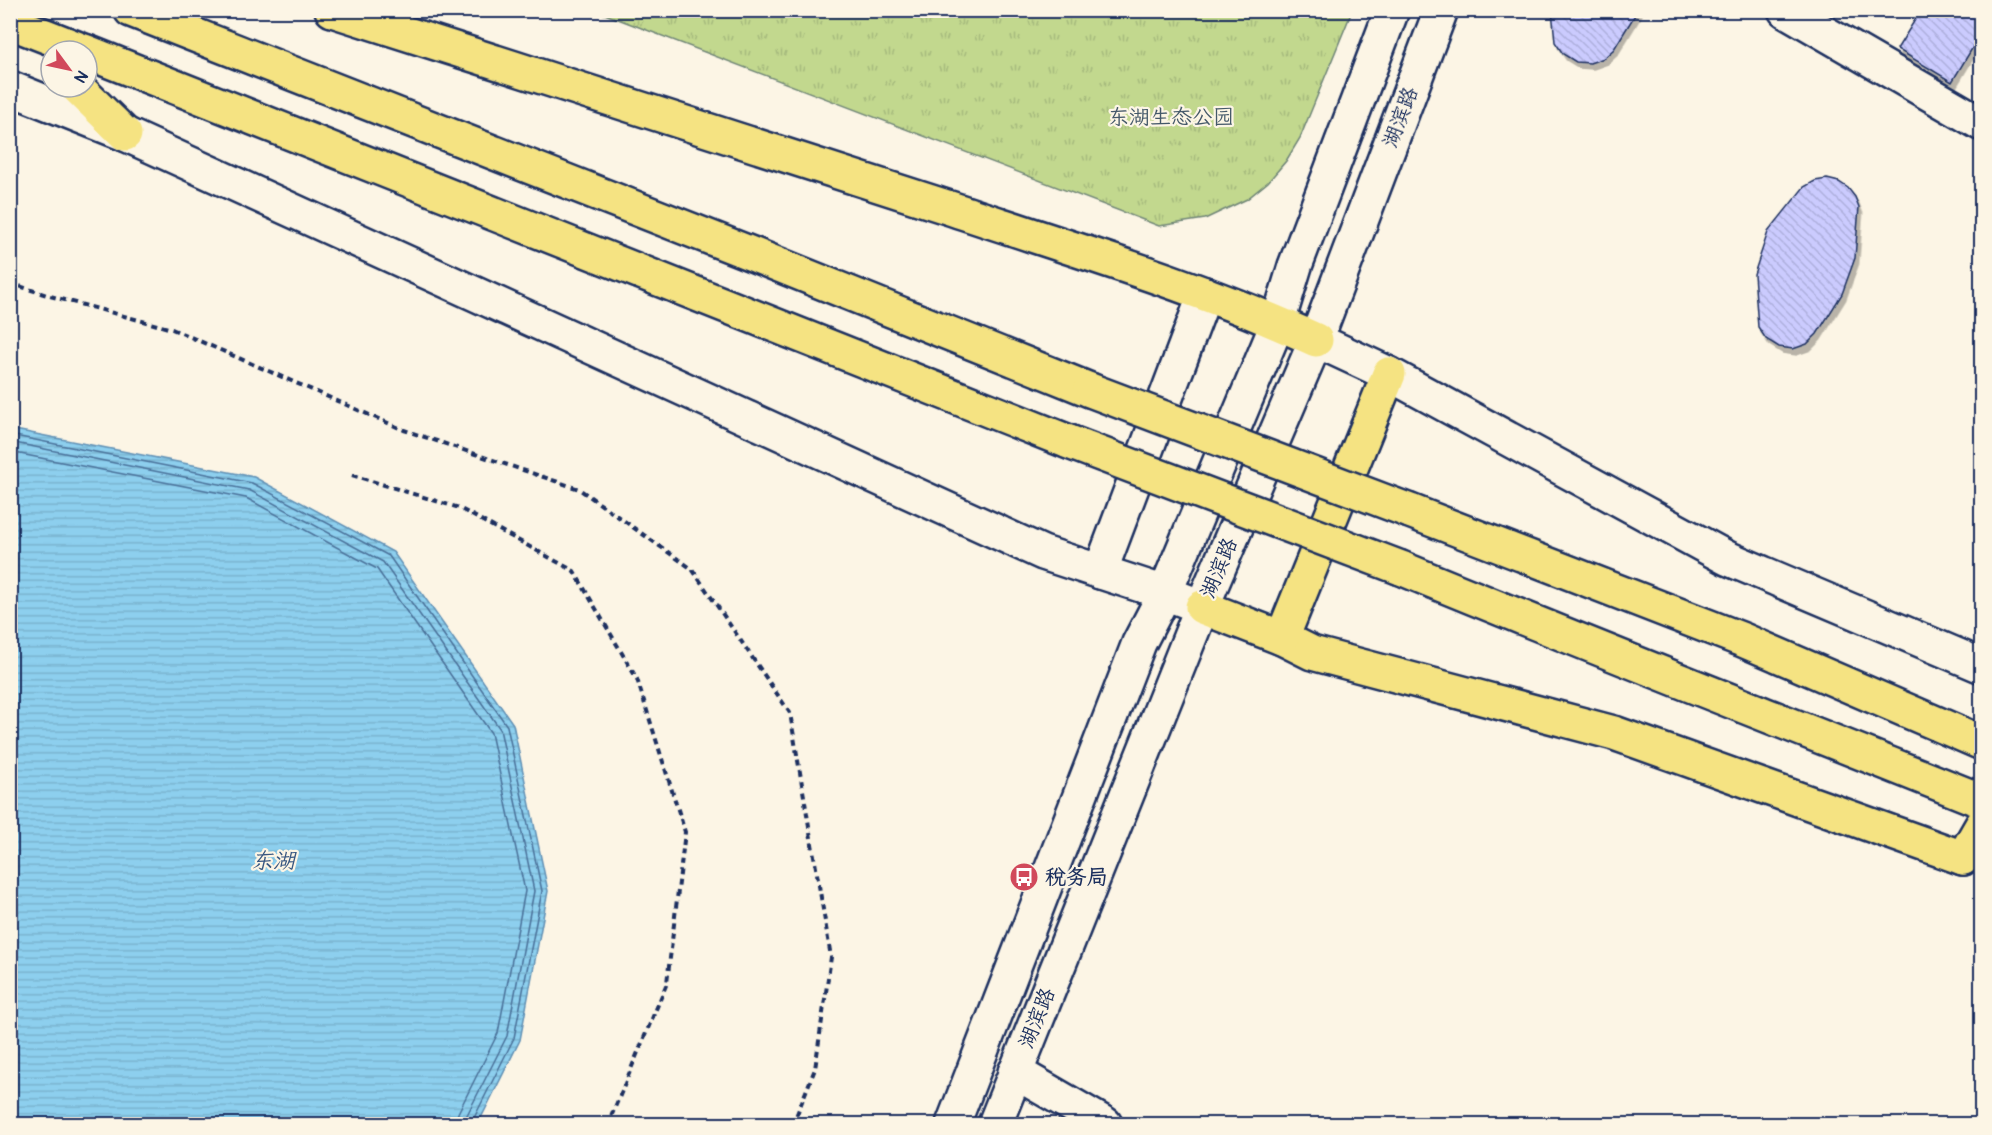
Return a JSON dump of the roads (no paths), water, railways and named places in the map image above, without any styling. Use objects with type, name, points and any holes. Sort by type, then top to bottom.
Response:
[{"type":"main road","points":[[131,10],[752,254],[1090,390],[1743,640],[1982,743]]},
{"type":"main road","points":[[332,10],[856,177],[1205,294],[1278,322],[1389,374],[1727,558],[1982,666]]},
{"type":"main road","name":"湖滨路","points":[[953,1125],[1139,643],[1165,592],[1278,322],[1294,266],[1392,10]]},
{"type":"main road","name":"湖滨路","points":[[995,1125],[1202,607],[1316,339],[1441,10]]},
{"type":"main road","points":[[1785,10],[1982,124]]},
{"type":"main road","points":[[11,22],[53,39]]},
{"type":"main road","points":[[11,22],[39,49]]},
{"type":"main road","points":[[99,58],[1069,442],[1401,568],[1982,801]]},
{"type":"main road","points":[[10,88],[125,134],[1043,553],[1165,592],[1282,638],[1312,653],[1614,733],[1972,862],[1982,825]]},
{"type":"main road","points":[[89,99],[125,134]]},
{"type":"main road","points":[[1100,572],[1205,294]]},
{"type":"main road","points":[[1282,638],[1389,374]]},
{"type":"main road","points":[[1015,1072],[1105,1125]]},
{"type":"water","name":"东湖","points":[[10,429],[254,477],[393,552],[513,724],[548,891],[520,1040],[478,1124],[11,1124]]},
{"type":"place","name":"税务局","points":[[1024,877]]},
{"type":"park label","name":"东湖生态公园","points":[[1171,117]]}]
